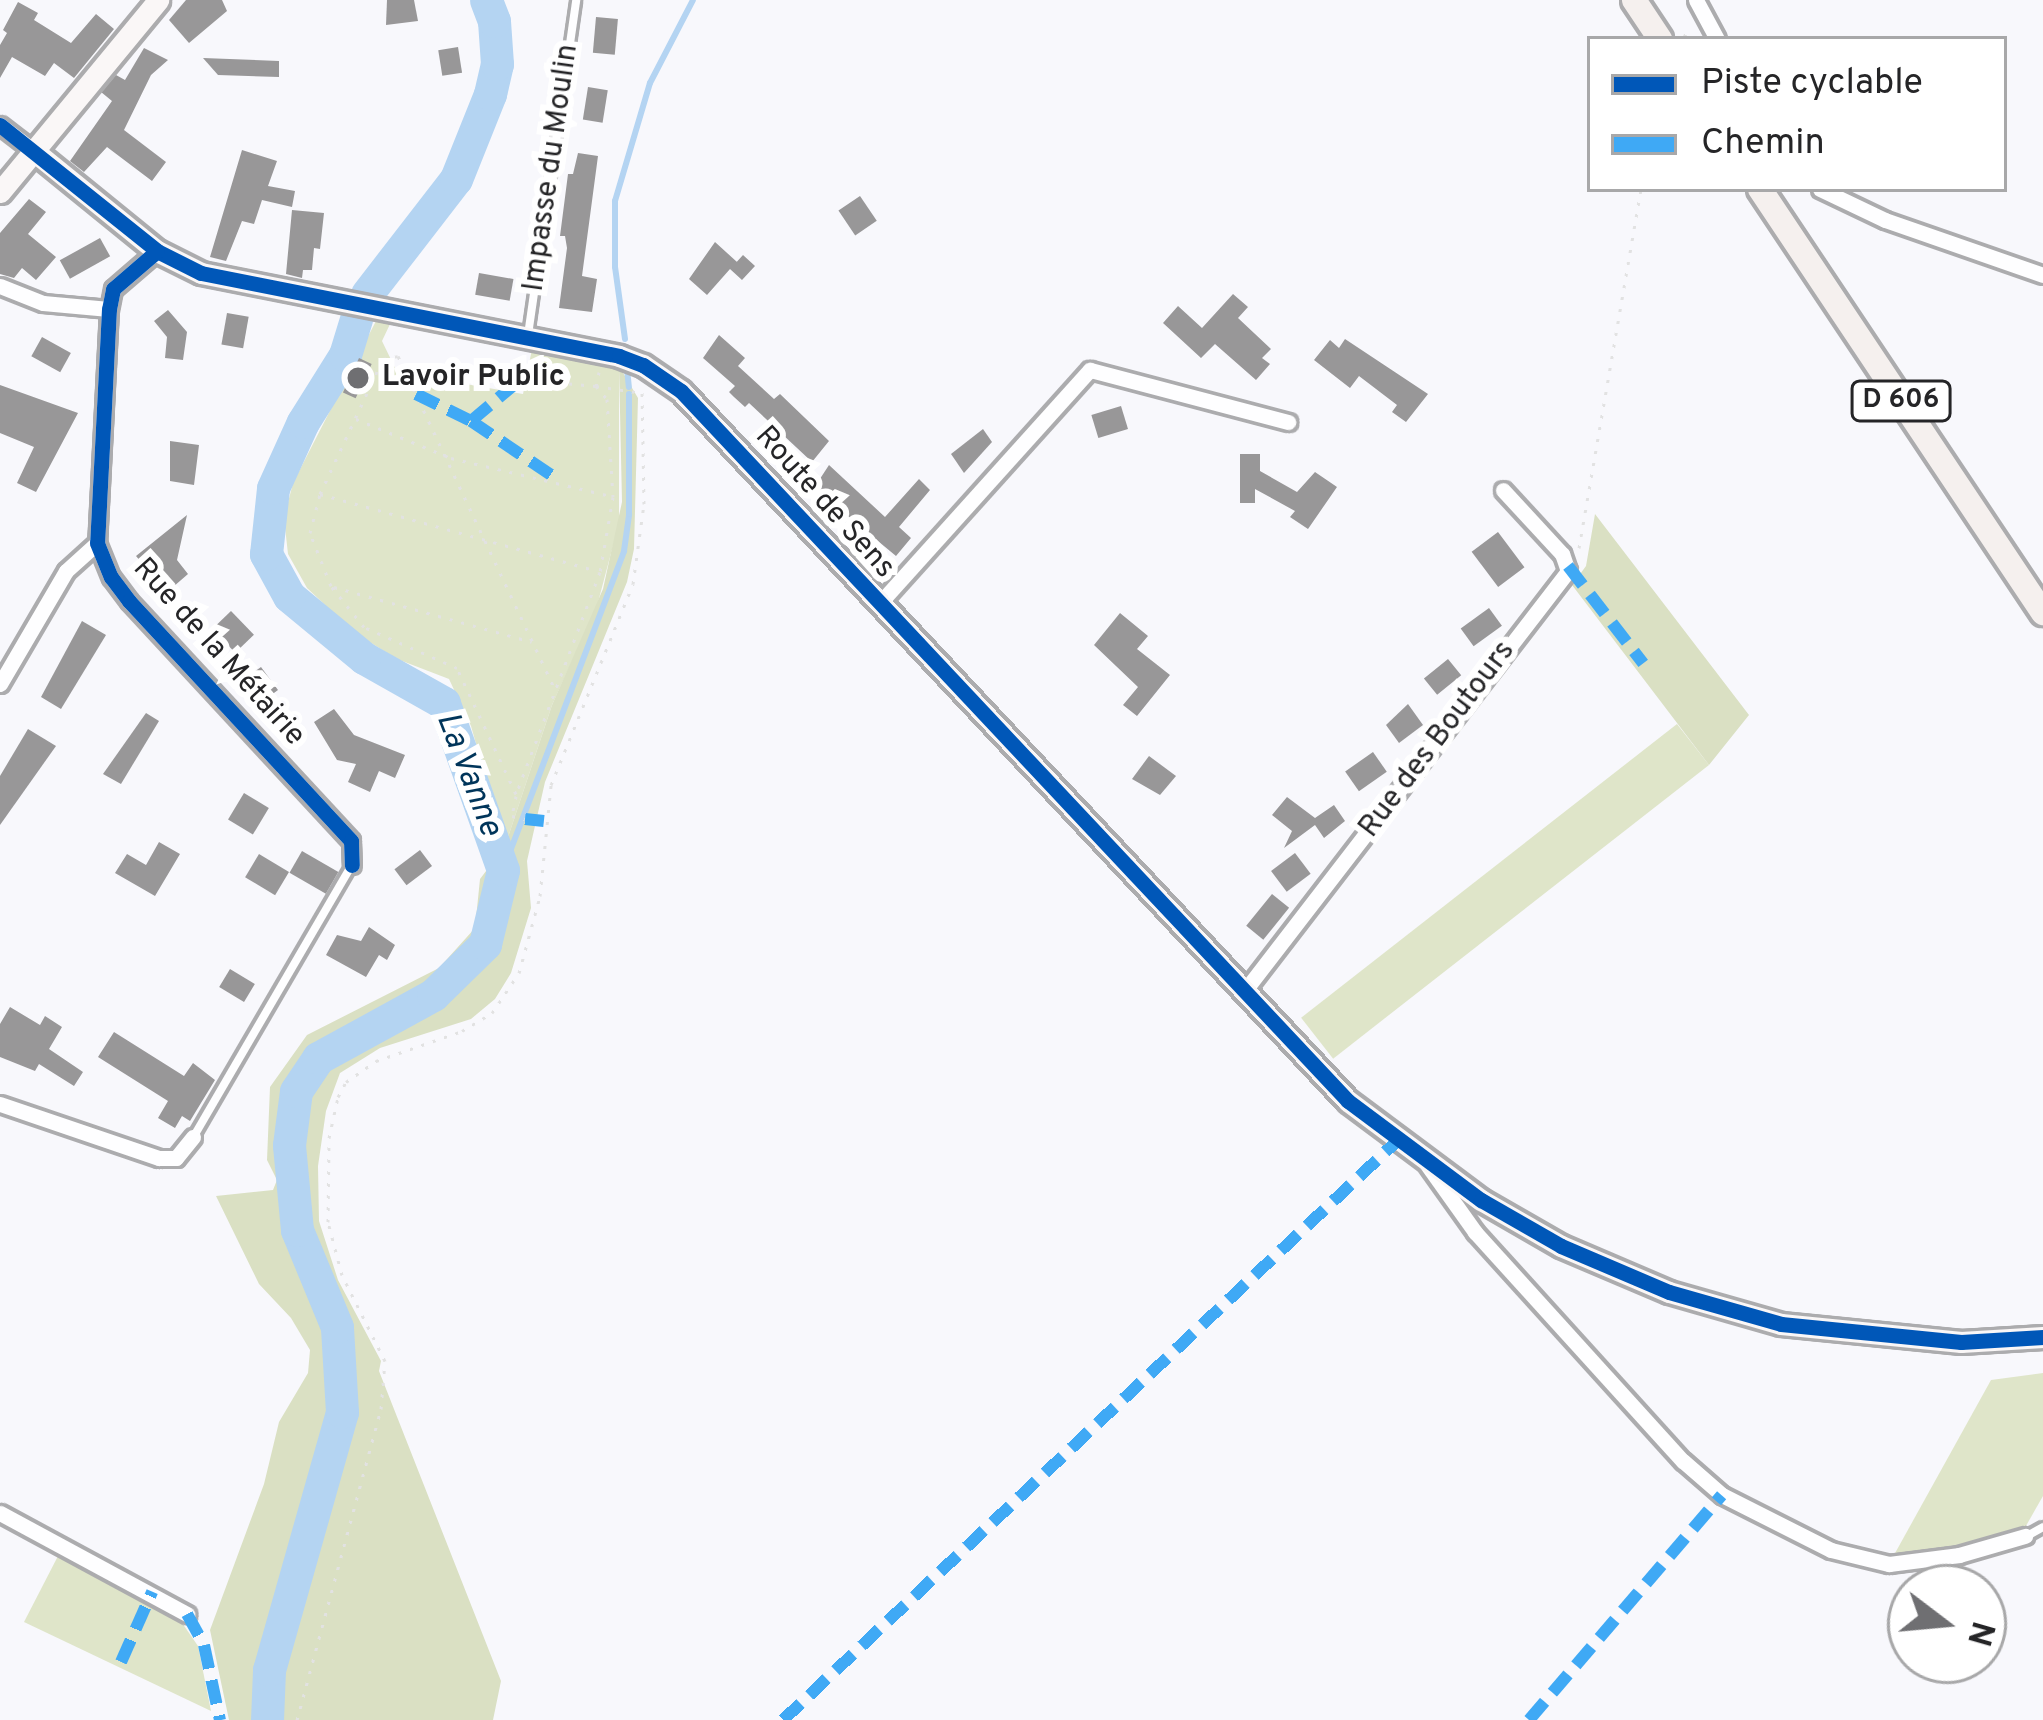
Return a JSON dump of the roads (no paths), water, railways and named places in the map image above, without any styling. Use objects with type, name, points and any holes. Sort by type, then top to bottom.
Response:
[{"type":"main road","points":[[1634,0],[1658,36]]},
{"type":"main road","name":"D 606","points":[[1762,192],[2043,613]]},
{"type":"street","points":[[0,192],[158,0]]},
{"type":"street","points":[[1696,0],[1715,36]]},
{"type":"street","points":[[0,124],[34,152]]},
{"type":"street","name":"Route de Sens","points":[[34,152],[157,251],[202,273],[619,356],[643,365],[681,391],[1348,1101],[1422,1161],[1561,1246],[1669,1292],[1781,1324],[1961,1342],[2043,1336]]},
{"type":"street","points":[[1826,192],[1885,220],[2043,275]]},
{"type":"street","points":[[0,286],[43,303],[109,308],[113,289],[157,251]]},
{"type":"street","name":"Rue de la Métairie","points":[[109,308],[97,543],[111,578],[351,841],[352,865]]},
{"type":"street","points":[[879,604],[1090,370],[1288,422]]},
{"type":"street","name":"Rue des Boutours","points":[[1244,993],[1568,566],[1503,490]]},
{"type":"street","points":[[0,684],[67,571],[97,543]]},
{"type":"street","points":[[0,1104],[159,1158],[176,1158],[193,1137]]},
{"type":"street","points":[[1422,1161],[1475,1232],[1683,1461],[1722,1495],[1831,1550],[1888,1564],[1959,1555],[2026,1536]]},
{"type":"street","points":[[0,1513],[187,1614]]},
{"type":"lane","name":"Impasse du Moulin","points":[[528,336],[576,0]]},
{"type":"lane","points":[[193,1137],[352,865]]},
{"type":"lane","points":[[2026,1536],[2043,1527]]},
{"type":"waterway","name":"La Vanne","points":[[367,294],[456,179],[497,64],[494,21],[486,0]]},
{"type":"waterway","points":[[625,339],[615,267],[615,201],[650,83],[693,0]]},
{"type":"waterway","name":"La Vanne","points":[[267,1720],[269,1670],[342,1412],[337,1327],[297,1230],[289,1145],[296,1091],[318,1058],[433,995],[485,944],[503,870],[444,703],[364,658],[289,596],[266,554],[273,488],[303,422],[345,355],[356,318]]},
{"type":"waterway","points":[[627,369],[629,387]]},
{"type":"waterway","points":[[503,870],[624,551],[629,514],[629,394]]},
{"type":"place","name":"Lavoir Public","points":[[358,378]]}]
